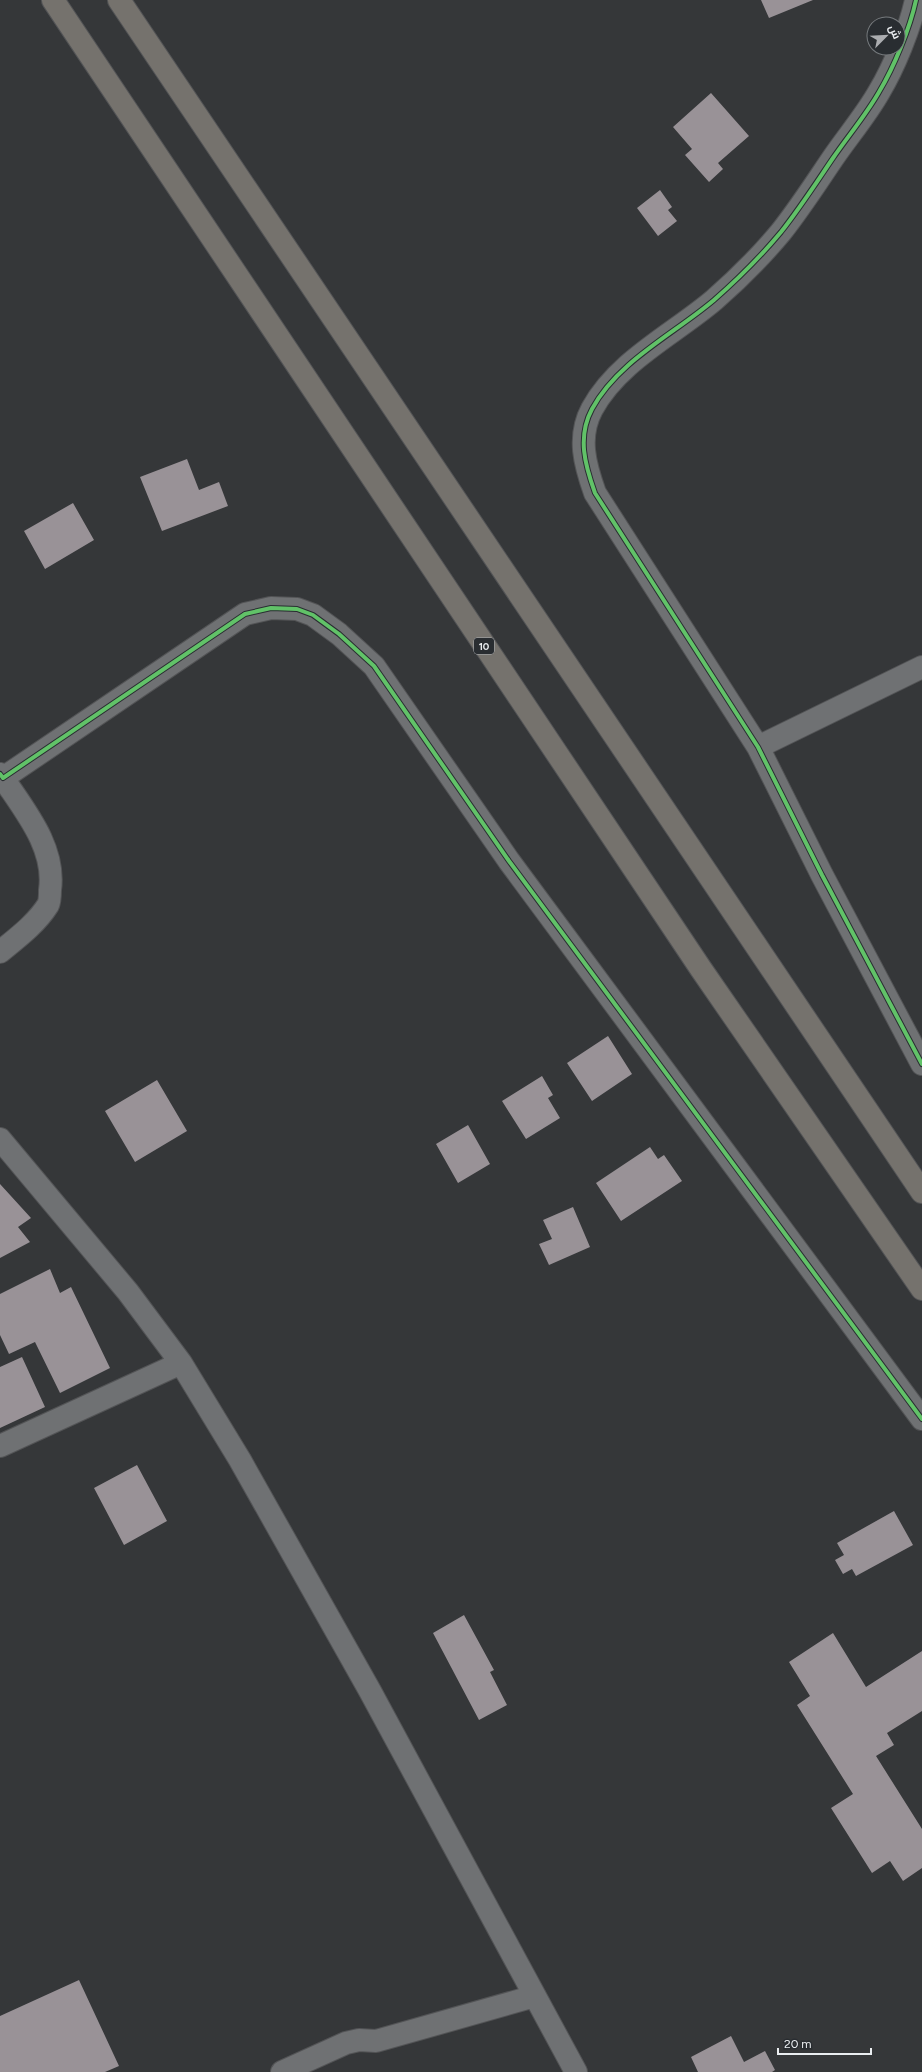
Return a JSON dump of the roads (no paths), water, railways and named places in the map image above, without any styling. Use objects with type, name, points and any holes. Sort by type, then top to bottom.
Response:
[{"type":"highway","name":"10","points":[[52,0],[701,969],[922,1289]]},
{"type":"highway","points":[[119,0],[922,1192]]},
{"type":"street","points":[[916,0],[911,22],[880,91],[781,232],[737,280],[712,302],[653,344],[609,386],[592,409],[585,430],[583,447],[586,468],[596,493],[758,747],[822,875],[922,1064]]},
{"type":"street","points":[[0,952],[26,931],[49,904],[52,882],[49,858],[32,823],[1,776],[245,614],[271,608],[297,609],[313,615],[339,634],[374,666],[509,861],[922,1419]]},
{"type":"street","points":[[758,747],[922,667]]},
{"type":"street","points":[[3,1146],[128,1292],[181,1363],[240,1460],[366,1685],[576,2072]]},
{"type":"street","points":[[0,1446],[181,1363]]},
{"type":"street","points":[[282,2072],[356,2040],[376,2041],[535,1996]]}]
